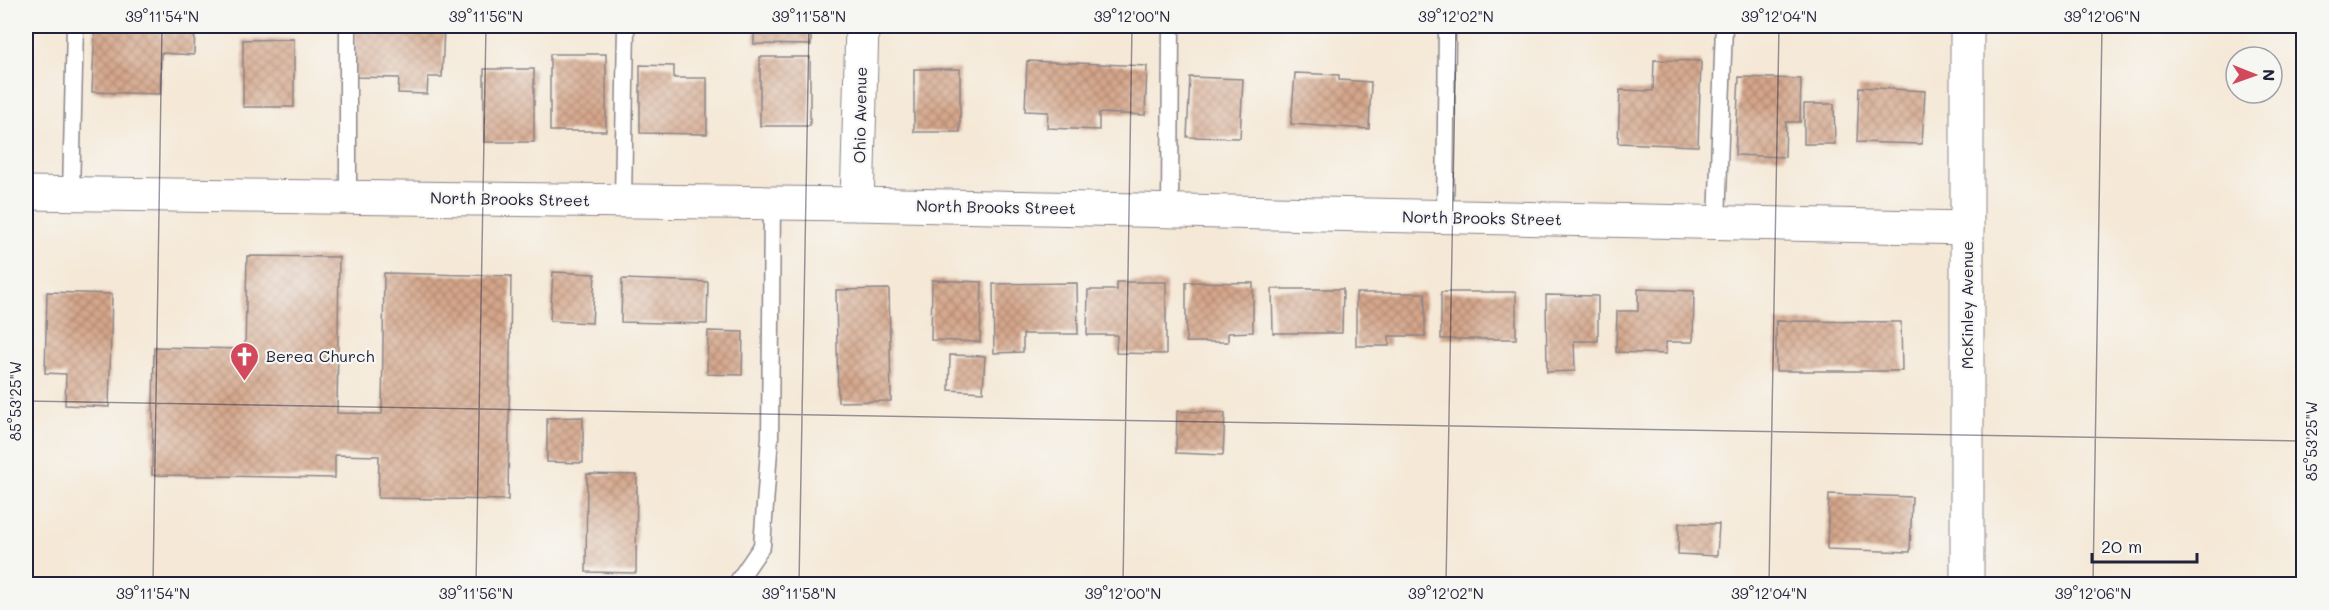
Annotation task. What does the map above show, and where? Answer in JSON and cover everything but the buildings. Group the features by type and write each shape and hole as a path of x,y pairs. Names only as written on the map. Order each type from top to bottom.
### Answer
{"street":[{"name":"Ohio Avenue","path":"857,204 862,26"},
{"name":"McKinley Avenue","path":"1967,26 1967,585"},
{"name":"North Brooks Street","path":"26,193 857,204 1967,228"}],"lane":[{"path":"71,193 75,26"},
{"path":"348,26 348,197"},
{"path":"623,201 626,26"},
{"path":"1170,211 1172,26"},
{"path":"1444,217 1447,26"},
{"path":"1717,222 1724,26"},
{"path":"736,585 762,546 770,437 772,203"}],"place":[{"name":"Berea Church","path":"245,382"}]}
